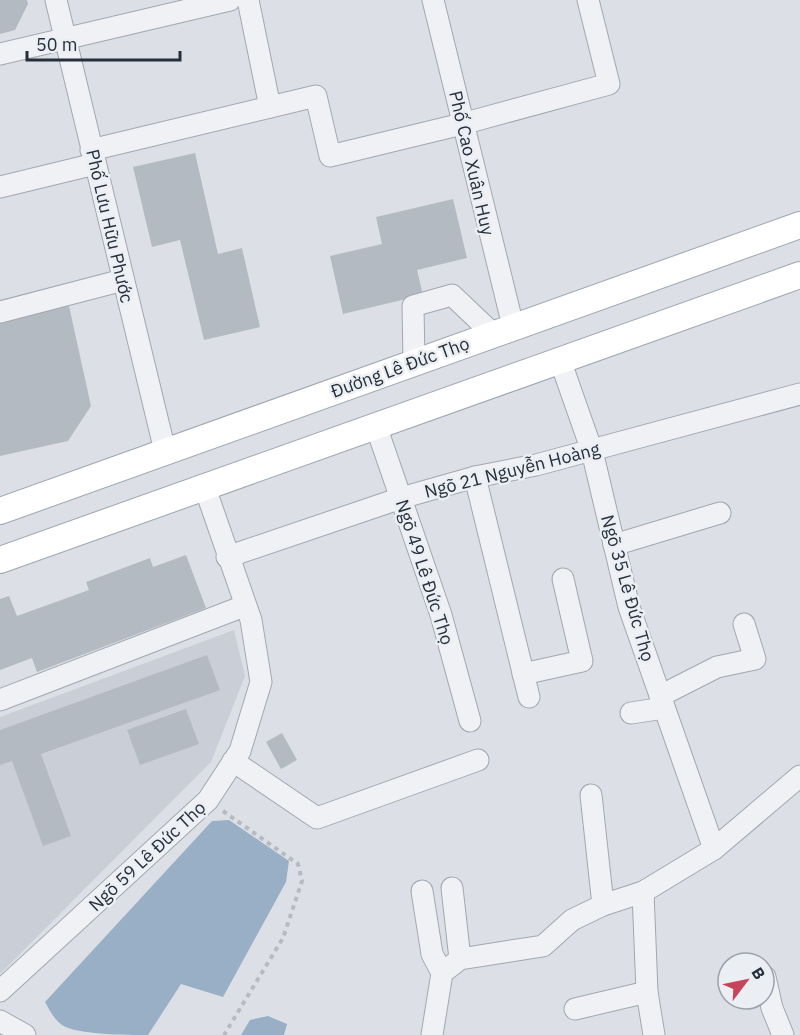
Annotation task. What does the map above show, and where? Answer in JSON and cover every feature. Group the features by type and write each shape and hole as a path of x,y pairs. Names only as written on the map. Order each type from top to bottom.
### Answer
{"main road":[{"name":"Đường Lê Đức Thọ","path":"0,511 800,225"},
{"path":"0,560 800,275"}],"street":[{"name":"Phố Lưu Hữu Phước","path":"56,0 165,451"},
{"path":"0,54 230,0"},
{"path":"248,0 270,107"},
{"name":"Phố Cao Xuân Huy","path":"433,0 462,124 503,330"},
{"path":"0,187 93,157 316,96 330,156 462,124 609,84 588,0"},
{"path":"0,312 123,280"},
{"path":"414,362 413,306 452,295 503,330"},
{"name":"Ngõ 35 Lê Đức Thọ","path":"560,360 592,451 629,607 714,849"},
{"name":"Ngõ 21 Nguyễn Hoàng","path":"227,557 401,498 475,477 592,451 800,394"},
{"name":"Ngõ 49 Lê Đức Thọ","path":"376,426 441,615 470,721"},
{"path":"475,477 529,697"},
{"name":"Ngõ 59 Lê Đức Thọ","path":"0,991 208,800 240,751 261,682 251,620 227,557 206,488"},
{"path":"614,545 720,513"},
{"path":"523,674 589,663 563,579"},
{"path":"0,700 244,606"},
{"path":"631,713 662,702 717,667 755,659 744,624"},
{"path":"233,761 317,818 478,760"},
{"path":"442,973 460,959 543,946 572,920 603,905 643,892 714,849 800,776"},
{"path":"591,795 603,905"},
{"path":"452,888 460,959"},
{"path":"422,891 432,954 442,973 432,1035"},
{"path":"643,892 647,992 654,1035"},
{"path":"575,1009 647,992"},
{"path":"773,1011 783,1035"},
{"path":"0,1021 25,1035"}],"path":[{"path":"208,800 298,864 302,881 283,938 224,1035"}],"shaded area":[{"path":"234,630 245,676 211,762 0,974 0,717"}],"water":[{"path":"229,820 289,861 286,882 223,997 181,984 148,1035 91,1033 62,1025 45,1002 212,821"},
{"path":"268,1016 287,1024 284,1035 241,1035 250,1020"}],"building":[{"path":"0,0 27,0 28,4 15,30 0,34"},
{"path":"195,153 218,254 242,248 260,327 204,340 180,240 152,247 133,167"},
{"path":"453,199 467,258 417,270 423,295 343,314 330,256 382,244 376,217"},
{"path":"69,306 91,406 68,441 0,456 0,321"},
{"path":"186,555 206,608 37,672 32,658 0,670 0,599 9,596 17,616 89,590 86,582 150,558 153,567"},
{"path":"207,655 220,690 41,754 71,836 43,846 12,761 0,765 0,730"},
{"path":"186,709 199,744 140,765 127,730"},
{"path":"282,733 297,760 281,769 266,742"}]}
